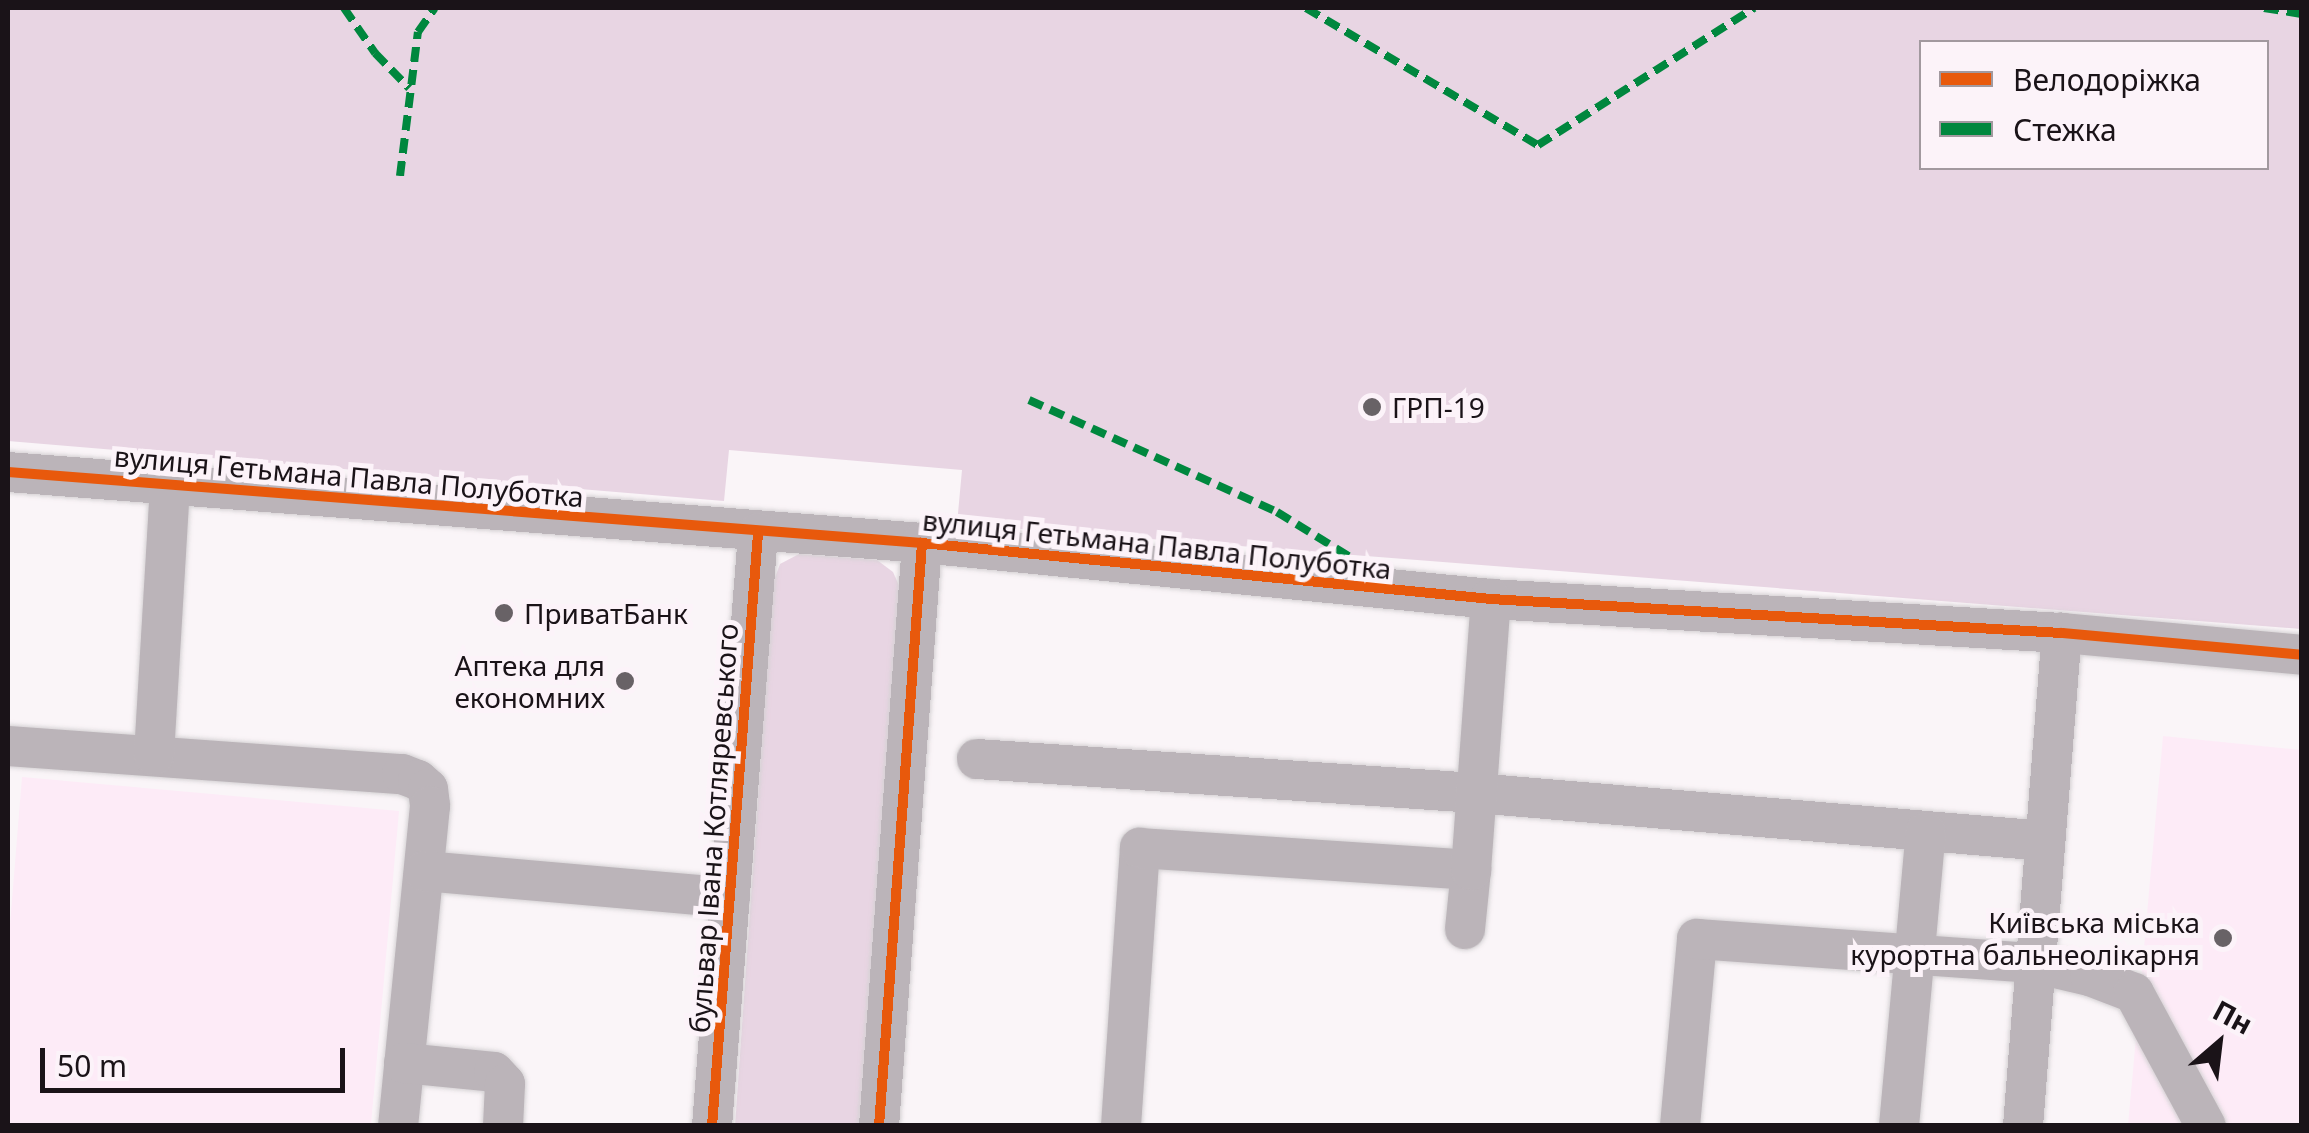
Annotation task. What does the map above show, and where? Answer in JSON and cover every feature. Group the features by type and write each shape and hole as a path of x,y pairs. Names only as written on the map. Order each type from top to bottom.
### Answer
{"street":[{"name":"вулиця Гетьмана Павла Полуботка","path":"8,472 922,543 1491,599 2062,633 2302,655"},
{"path":"154,755 170,484"},
{"name":"бульвар Івана Котляревського","path":"712,1126 758,533"},
{"path":"879,1126 922,543"},
{"path":"1465,928 1491,599"},
{"path":"2024,1126 2062,633"},
{"path":"8,746 402,774 418,780 428,790 430,806 398,1126"},
{"path":"977,758 1475,793 2045,840"},
{"path":"1900,1126 1926,832"},
{"path":"1121,1126 1140,848 1471,870"},
{"path":"424,871 730,898"},
{"path":"1680,1126 1697,939 2034,963 2090,976 2134,993 2206,1126"},
{"path":"404,1063 494,1072 504,1084 503,1126"}],"shaded area":[{"path":"8,8 2301,8 2301,629 957,524 962,470 729,450 724,501 8,441"},
{"path":"799,554 877,560 893,572 901,590 859,1125 735,1126 773,583 780,564"},
{"name":"Київська міська курортна бальнеолікарня","path":"2163,736 2301,750 2301,1125 2128,1126"},
{"path":"22,777 399,811 371,1125 8,1125 8,949"}],"marked path":[{"path":"344,8 375,53 409,88"},
{"path":"400,176 418,32 435,8"},
{"path":"1306,8 1538,145 1754,8"},
{"path":"2264,8 2302,14"},
{"path":"1029,400 1277,512 1394,584"}],"cycle path":[{"path":"8,472 922,543 1491,599 2062,633 2302,655"},
{"path":"712,1126 758,533"},
{"path":"879,1126 922,543"}],"place":[{"name":"ГРП-19","path":"1372,407"},
{"name":"ПриватБанк","path":"504,613"},
{"name":"Аптека для економних","path":"625,681"},
{"name":"Київська міська курортна бальнеолікарня","path":"2223,938"}]}
